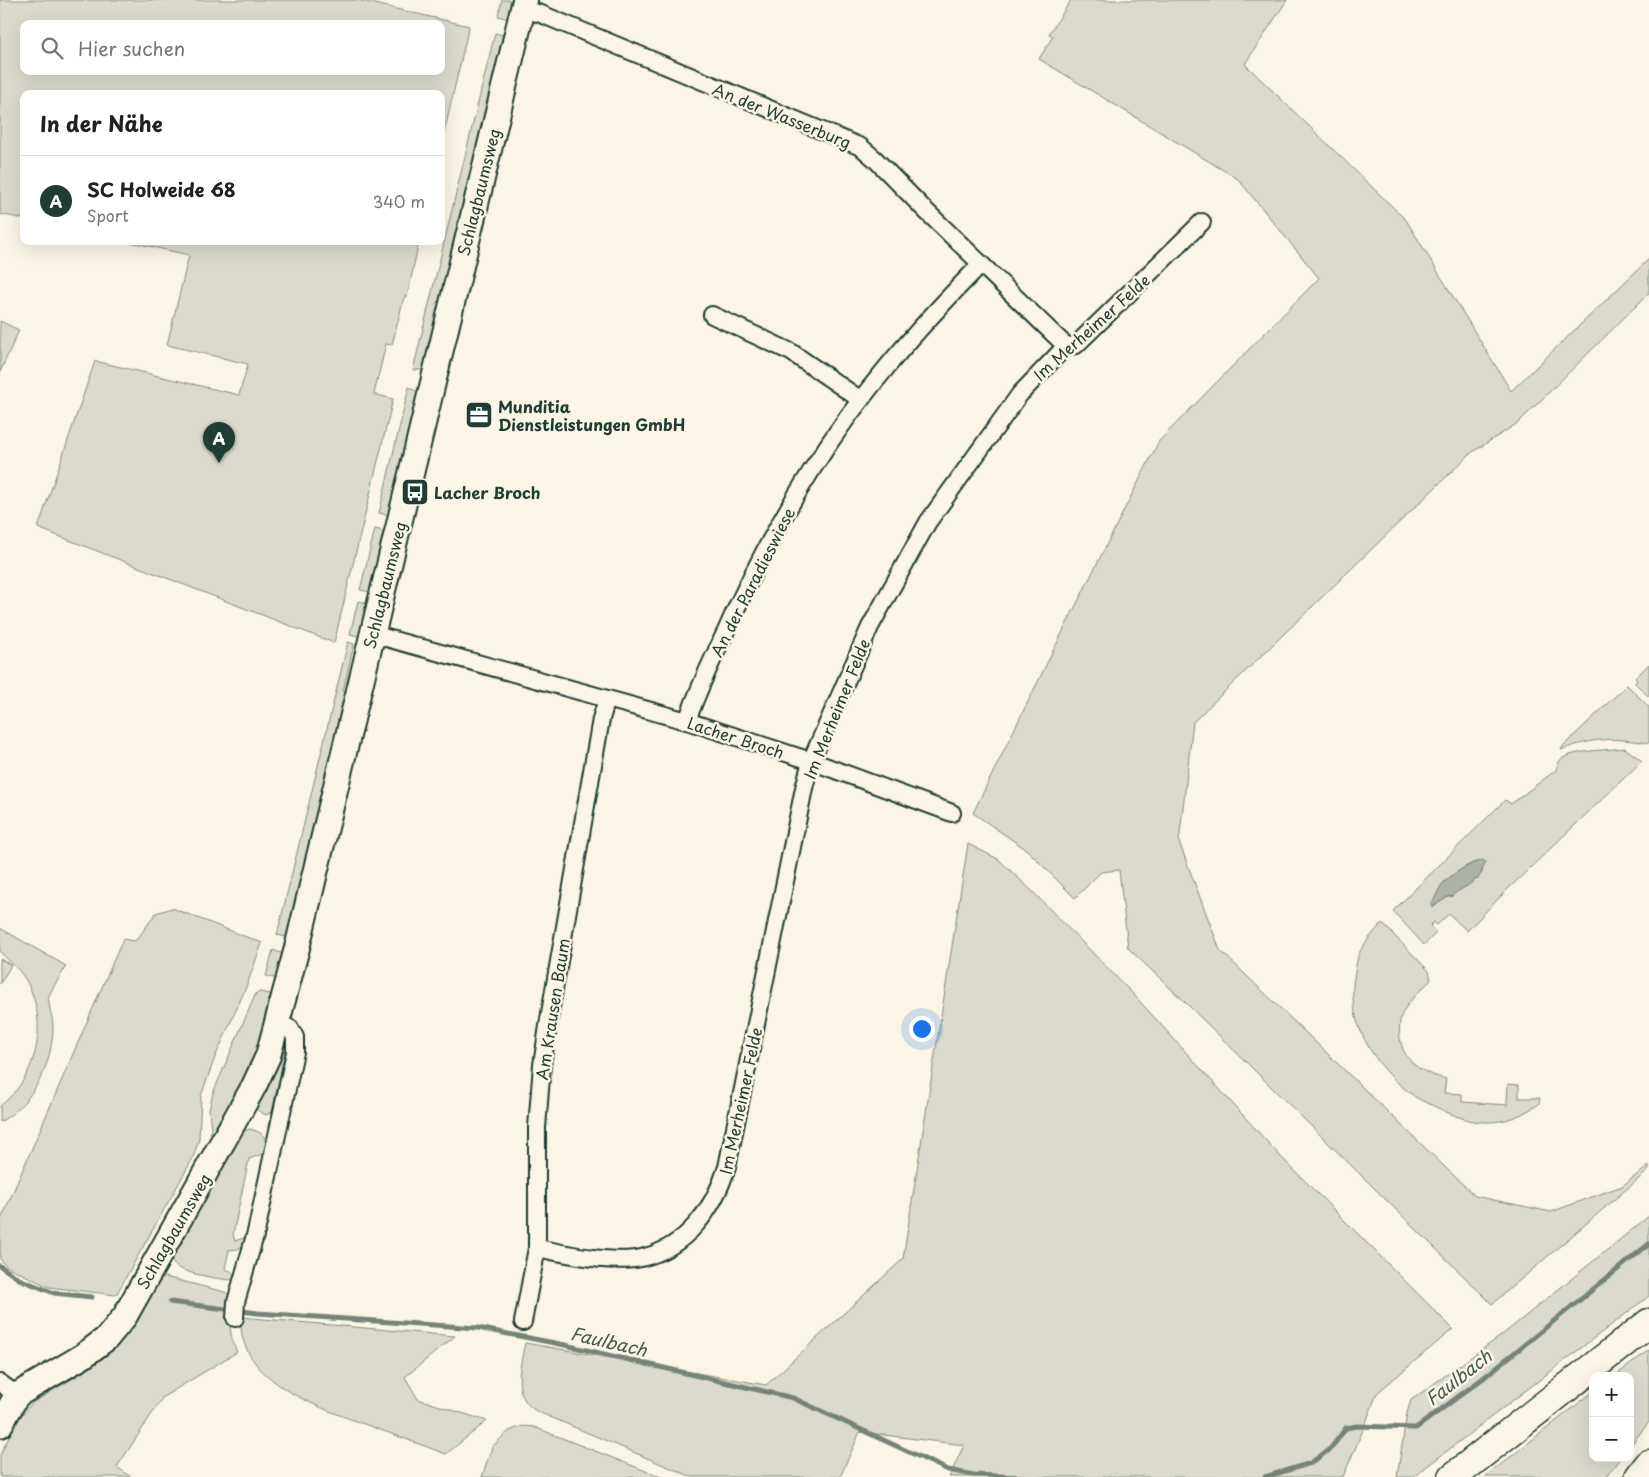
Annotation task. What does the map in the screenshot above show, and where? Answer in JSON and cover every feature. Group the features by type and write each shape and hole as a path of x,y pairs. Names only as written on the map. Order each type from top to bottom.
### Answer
{"highway":[{"path":"1455,1474 1649,1323"},
{"path":"1639,1477 1649,1464"}],"main road":[{"name":"Schlagbaumsweg","path":"0,1425 9,1389 83,1356 106,1338 125,1316 254,1086 268,1056 524,4"}],"street":[{"name":"An der Wasserburg","path":"524,4 541,14 738,97 854,143 875,159 1066,346"},
{"name":"Im Merheimer Felde","path":"537,1248 614,1260 641,1258 667,1248 690,1232 708,1212 721,1188 727,1168 811,761 870,627 928,522 1020,394 1066,346 1076,345 1202,222"},
{"name":"An der Paradieswiese","path":"687,721 704,678 766,548 814,467 861,400 930,316 981,264"},
{"path":"712,315 791,352 861,400"},
{"name":"Lacher Broch","path":"372,634 687,721 811,761 952,813"},
{"name":"Am Krausen Baum","path":"523,1322 537,1248 537,1127 542,1065 601,719 607,699"},
{"path":"236,1310 256,1232 295,1052 295,1037 290,1028 277,1025"}],"shaded area":[{"path":"0,0 358,0 443,20 20,20 20,75 445,75 445,20 469,26 445,129 445,90 20,90 20,218 0,214"},
{"path":"502,0 516,0 511,20 498,16"},
{"path":"1071,0 1287,0 1245,64 1406,220 1511,391 1649,259 1649,293 1518,423 1471,453 1193,722 1179,842 1220,950 1475,1196 1551,1212 1622,1186 1649,1166 1649,1170 1492,1304 1128,948 1119,870 1101,872 1075,898 1027,850 973,813 1159,441 1319,278 1238,179 1039,59 1053,36 1049,34"},
{"path":"495,33 507,36 427,370 413,370 443,245 445,245"},
{"path":"143,245 418,245 407,297 404,297 392,345 386,344 374,394 393,399 334,643 38,528 95,361 239,395 248,364 167,345 189,255"},
{"path":"0,321 19,330 0,372"},
{"path":"409,387 421,394 391,516 379,513"},
{"path":"375,529 388,532 371,592 360,590"},
{"path":"358,601 368,603 362,637 350,634"},
{"path":"348,642 354,644 343,691 349,693 299,898 287,937 277,935"},
{"path":"1649,664 1649,697 1635,683 1637,680 1635,678"},
{"path":"1627,685 1649,707 1649,743 1605,740 1584,743 1561,750 1563,746"},
{"path":"1625,748 1642,761 1506,891 1467,931 1449,914 1437,925 1434,922 1430,926 1436,933 1424,945 1393,911 1505,800 1511,804 1556,770 1561,759 1578,753","holes":["1475,862 1483,870 1469,884 1435,906 1431,904 1441,886 1456,872"]},
{"path":"968,844 998,859 1032,891 1132,993 1281,1157 1453,1329 1377,1393 1343,1477 949,1477 964,1445 860,1432 840,1477 692,1477 536,1411 528,1405 523,1397 519,1380 525,1343 766,1385 903,1259"},
{"path":"1482,860 1486,862 1478,879 1457,891 1452,897 1449,896 1432,907 1431,904 1448,878"},
{"path":"172,908 262,943 247,985 214,1060 201,1096 199,1139 193,1158 116,1295 49,1287 6,1266 0,1259 0,1222 123,939 134,941 156,913"},
{"path":"1382,923 1429,971 1431,980 1409,1003 1401,1018 1400,1038 1402,1047 1410,1061 1430,1074 1446,1079 1444,1093 1462,1094 1462,1102 1507,1105 1508,1084 1519,1085 1519,1098 1540,1098 1539,1104 1507,1120 1493,1122 1473,1121 1455,1116 1414,1096 1387,1072 1366,1042 1354,1008 1353,990 1359,953"},
{"path":"0,928 66,966 49,996 53,1026 52,1040 45,1068 39,1081 22,1104 0,1122 0,1106 13,1094 24,1079 32,1063 38,1028 37,1011 32,993 24,977 0,952"},
{"path":"273,950 283,954 278,979 266,976"},
{"path":"0,959 11,965 0,984"},
{"path":"256,993 275,995 267,1030 245,1083 210,1141 209,1110 213,1093"},
{"path":"283,1048 285,1051 272,1112 266,1115 257,1110 255,1103 280,1050"},
{"path":"250,1129 262,1134 266,1148 265,1153 249,1159 233,1234 235,1241 246,1237 245,1244 238,1249 229,1250 225,1269 234,1274 235,1280 205,1276 182,1270 169,1258 237,1137 243,1131"},
{"path":"1649,1216 1649,1296 1413,1477 1397,1477 1407,1413 1411,1400 1502,1335"},
{"path":"165,1277 225,1292 229,1295 231,1331 237,1352 163,1397 117,1467 131,1477 0,1477 0,1455 17,1421 32,1403 90,1368 116,1347 135,1324 160,1280"},
{"path":"241,1317 455,1336 405,1377 418,1399 487,1421 446,1454 327,1410 284,1389 266,1375 252,1358 243,1339"},
{"path":"1649,1350 1649,1422 1634,1441 1634,1372 1620,1372"},
{"path":"1589,1395 1589,1462 1617,1462 1606,1477 1485,1477"},
{"path":"523,1426 534,1427 661,1477 482,1477 492,1447 509,1431"}],"waterway":[{"name":"Faulbach","path":"1265,1477 1311,1463 1331,1448 1346,1428 1357,1426 1416,1428 1482,1379 1649,1244"},
{"name":"Faulbach","path":"0,1266 19,1279 54,1293 92,1297"},
{"name":"Faulbach","path":"170,1302 258,1313 478,1328 565,1345 793,1398 948,1470 974,1475 1024,1477"}],"place":[{"name":"Munditia Dienstleistungen GmbH","path":"479,415"},
{"name":"SC Holweide 68","path":"219,463"},
{"name":"Lacher Broch","path":"415,492"}]}
